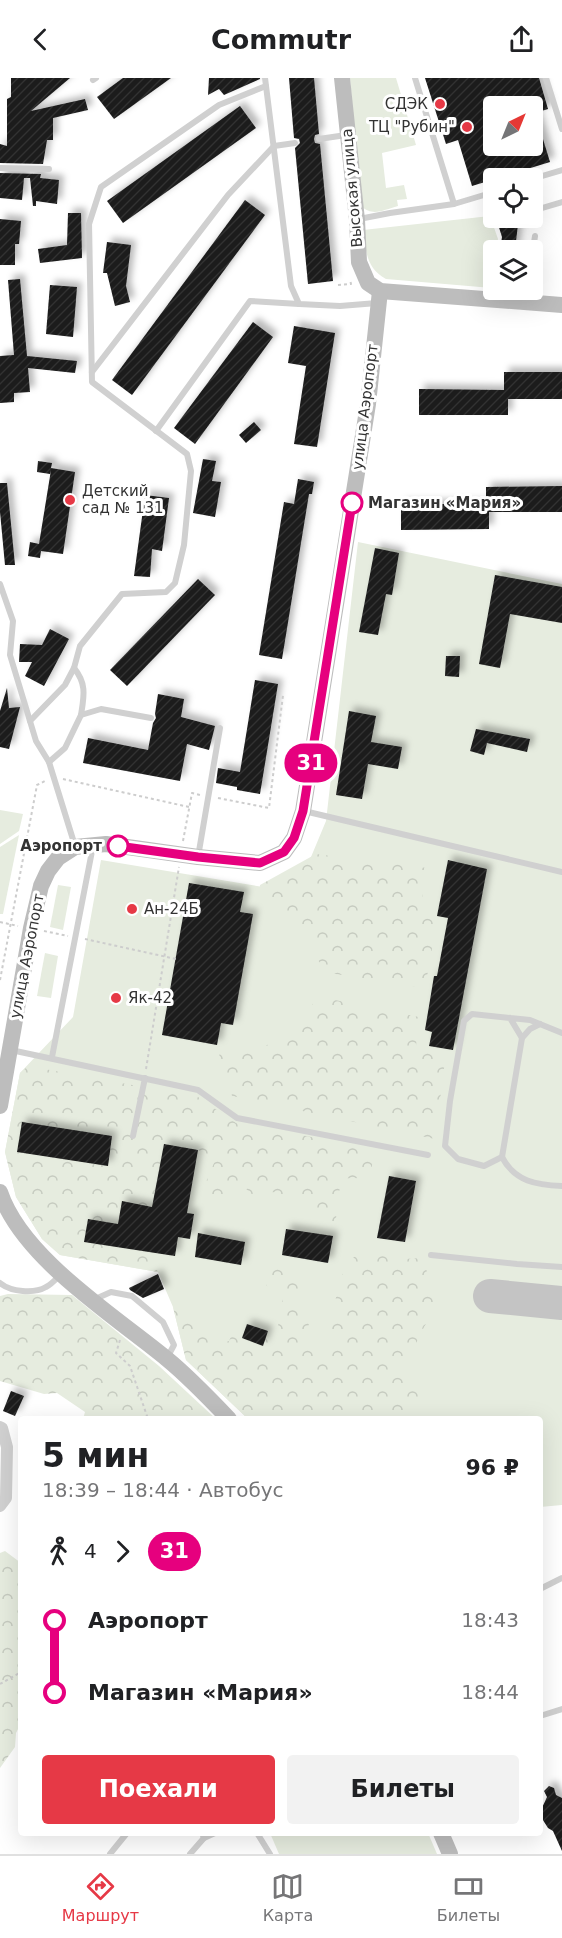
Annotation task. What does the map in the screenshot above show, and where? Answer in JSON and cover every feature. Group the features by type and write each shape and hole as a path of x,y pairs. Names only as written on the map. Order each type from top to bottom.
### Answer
{"main road":[{"name":"Высокая улица","path":"342,78 357,220 359,262 368,283 379,297"},
{"path":"379,297 483,296"},
{"name":"улица Аэропорт","path":"0,1106 31,928 41,886 48,871 58,858 75,847 106,844 260,863 284,852 294,838 303,811 368,404 379,297"},
{"path":"542,300 562,305"},
{"path":"0,1192 18,1227 36,1249 62,1274 191,1379 226,1416"},
{"path":"442,1836 450,1854"}],"street":[{"path":"0,1427 7,1447 6,1498 0,1506"}],"lane":[{"path":"265,78 291,286 299,304"},
{"path":"416,78 454,204"},
{"path":"546,78 562,129"},
{"path":"30,721 65,685 74,668 80,646 122,594 166,592 175,583 184,545 191,471 187,454 92,382 89,224 101,187 219,105 266,86"},
{"path":"320,139 348,135"},
{"path":"92,373 228,195 274,146 295,143"},
{"path":"0,168 49,169"},
{"path":"543,176 562,170"},
{"path":"357,220 454,204 483,195"},
{"path":"543,208 562,202"},
{"path":"534,240 535,236"},
{"path":"156,431 250,301 340,306 379,297"},
{"path":"0,584 13,621 10,655 36,741 49,762 75,847"},
{"path":"49,762 65,748 81,715 84,696 83,678 74,668"},
{"path":"81,715 101,709 151,718"},
{"path":"198,857 220,728"},
{"path":"303,811 562,872"},
{"path":"52,1057 94,844"},
{"path":"502,1157 484,1167 458,1159 445,1146 450,1101 464,1021 472,1014 530,1020 562,1033"},
{"path":"510,1018 522,1038"},
{"path":"540,1024 530,1029 522,1038 502,1157 513,1173 538,1185 562,1186"},
{"path":"10,1050 52,1057 198,1090 237,1118 428,1155"},
{"path":"133,1136 145,1078"},
{"path":"431,1255 562,1267"},
{"path":"0,1283 6,1288 26,1291 45,1288 62,1274"},
{"path":"93,1300 111,1292 132,1296 163,1322 174,1345 167,1359"},
{"path":"543,1587 562,1578"},
{"path":"543,1715 562,1709"},
{"path":"110,1854 125,1836"},
{"path":"190,1854 203,1836"},
{"path":"259,1836 270,1854"}],"path":[{"path":"338,285 351,284 350,275"},
{"path":"145,1078 192,793 269,808 283,695"},
{"path":"0,980 37,784 53,777 189,807"},
{"path":"0,922 176,959"},
{"path":"120,1340 116,1353 130,1365 147,1416"},
{"path":"0,1684 18,1674"}],"green space":[{"path":"350,78 396,78 416,145 382,153 386,188 404,185 407,199 397,200 398,206 383,211 374,212 361,206"},
{"path":"483,217 483,228 494,228 498,239 483,240 483,287 386,279 374,270 368,258 363,230"},
{"path":"358,542 562,584 562,1505 543,1507 543,1416 245,1416 186,1360 173,1307 158,1272 60,1255 42,1239 16,1197 5,1152 20,1073 73,1017 101,860 263,887 287,880 311,857 326,821"},
{"path":"0,810 23,814 19,831 0,844"},
{"path":"19,835 3,914 0,914 0,847"},
{"path":"316,854 427,868 419,917 437,920 425,988 323,972 308,934 296,918 287,912 258,903 260,885"},
{"path":"58,885 71,887 63,930 50,927"},
{"path":"45,953 58,956 51,998 37,996"},
{"path":"315,996 419,1017 416,1046 446,1053 435,1139 232,1096 227,1083 216,1073 220,1052 253,1049 272,1043 292,1031 300,1023 312,1006"},
{"path":"28,1066 198,1097 236,1123 375,1149 372,1166 368,1175 364,1177 341,1178 335,1226 314,1224 316,1203 273,1192 257,1199 243,1186 235,1198 224,1197 222,1194 210,1195 203,1189 214,1163 211,1156 198,1150 164,1144 152,1207 122,1201 118,1224 88,1219 84,1241 148,1253 158,1272 60,1255 42,1239 16,1197 5,1152 20,1073"},
{"path":"369,1252 404,1259 422,1258 438,1302 412,1352 394,1367 396,1378 412,1372 425,1386 414,1413 415,1416 245,1416 186,1360 173,1307 221,1343 229,1341 235,1328 242,1330 242,1338 263,1345 268,1331 277,1332 283,1297 266,1285 270,1267 285,1269 296,1281 303,1309 310,1314 305,1341 328,1350 335,1302 342,1276 346,1266 360,1254"},
{"path":"8,1294 72,1295 159,1366 213,1416 84,1416 85,1412 57,1393 44,1394 0,1381 0,1296"},
{"path":"5,1551 18,1561 18,1729 15,1747 0,1768 0,1553"},
{"path":"271,1836 429,1836 437,1854 279,1854"}],"building":[{"path":"11,78 70,78 31,111 85,99 88,110 53,118 53,140 47,140 43,164 0,163 0,144 7,146 7,99 11,97"},
{"path":"123,78 171,78 114,119 97,97"},
{"path":"209,78 260,79 224,95 219,89 208,95"},
{"path":"289,78 314,78 319,134 315,135 314,139 315,143 320,144 333,281 308,284 295,148 300,143 299,139 294,138"},
{"name":"ТЦ \"Рубин\"","path":"425,78 539,78 548,109 543,111 543,96 483,96 483,156 543,156 543,139 550,162 530,168 483,168 483,183 472,186 458,140 446,144"},
{"path":"240,106 256,128 123,223 107,201"},
{"path":"0,173 41,174 40,178 59,180 57,204 36,201 36,206 33,206 30,178 24,178 22,200 0,198"},
{"path":"245,200 265,215 132,395 112,380"},
{"path":"68,213 81,213 82,258 40,263 38,249 67,245"},
{"path":"0,219 21,221 19,244 15,244 15,265 0,265"},
{"path":"499,228 518,228 516,240 502,240"},
{"path":"107,242 131,245 126,286 130,302 115,306 107,273 103,273"},
{"path":"20,279 27,356 77,361 75,373 28,368 30,392 14,393 14,402 0,403 0,356 14,355 8,280"},
{"path":"50,285 77,287 73,337 46,334"},
{"path":"253,322 273,337 195,444 174,428"},
{"path":"294,326 335,333 317,447 294,444 306,366 288,363"},
{"path":"504,372 562,372 562,399 508,399 508,415 419,415 419,389 504,390"},
{"path":"254,422 261,430 246,443 239,435"},
{"path":"203,459 216,461 212,481 221,482 215,517 193,513"},
{"path":"38,461 52,463 51,468 75,472 63,554 41,551 40,558 28,556 30,542 39,544 51,470 50,474 37,472"},
{"path":"298,479 314,482 312,494 309,494 282,659 259,655 284,502 294,504"},
{"path":"0,483 7,483 15,565 5,565"},
{"path":"562,486 562,512 489,512 489,529 401,530 401,504 486,504 486,487"},
{"path":"145,495 169,498 162,551 152,549 150,577 134,576"},
{"path":"375,548 399,553 392,595 386,594 378,635 359,632"},
{"path":"495,575 562,587 562,623 510,614 500,668 479,664"},
{"path":"198,579 215,595 127,686 110,670"},
{"path":"50,629 69,639 44,686 25,676 32,662 19,662 20,644 42,645"},
{"path":"446,656 460,656 459,677 445,676"},
{"path":"255,680 278,684 260,794 216,783 218,768 240,772"},
{"path":"7,688 9,708 20,707 9,749 0,747 0,711"},
{"path":"158,694 184,699 181,717 215,726 209,750 187,744 180,781 83,763 88,738 148,750 156,718"},
{"path":"349,711 376,716 371,742 402,747 398,769 368,764 362,799 336,795"},
{"path":"476,729 530,739 527,752 487,743 484,755 470,751"},
{"path":"448,860 487,869 453,1050 429,1046 432,1032 425,1030 434,976 437,976 448,918 437,916"},
{"path":"189,883 244,892 240,912 253,914 233,1025 221,1023 217,1045 162,1035"},
{"path":"22,1122 112,1136 108,1166 17,1152"},
{"path":"164,1144 198,1150 187,1213 194,1214 190,1239 178,1237 175,1256 84,1242 88,1219 118,1224 122,1201 152,1207"},
{"path":"389,1176 416,1181 405,1242 377,1238"},
{"path":"286,1229 333,1236 328,1263 282,1255"},
{"path":"198,1233 245,1242 241,1265 195,1257"},
{"path":"158,1274 164,1289 143,1298 130,1290 129,1288"},
{"path":"247,1324 268,1331 263,1346 242,1338"},
{"path":"11,1391 24,1396 15,1416 3,1411"},
{"path":"549,1786 554,1788 556,1795 562,1798 562,1851 553,1831 543,1820 543,1806 547,1797 544,1791"}],"taxiway":[{"path":"490,1296 562,1303"}],"bus line":[{"name":"31","path":"118,846 260,863 284,852 294,838 303,811 352,503"}],"place":[{"name":"СДЭК","path":"440,104"},
{"name":"ТЦ \"Рубин\"","path":"467,127"},
{"name":"Детский сад № 131","path":"70,500"},
{"name":"Магазин «Мария»","path":"352,503"},
{"name":"Аэропорт","path":"118,846"},
{"name":"Ан-24Б","path":"132,909"},
{"name":"Як-42","path":"116,998"}]}
